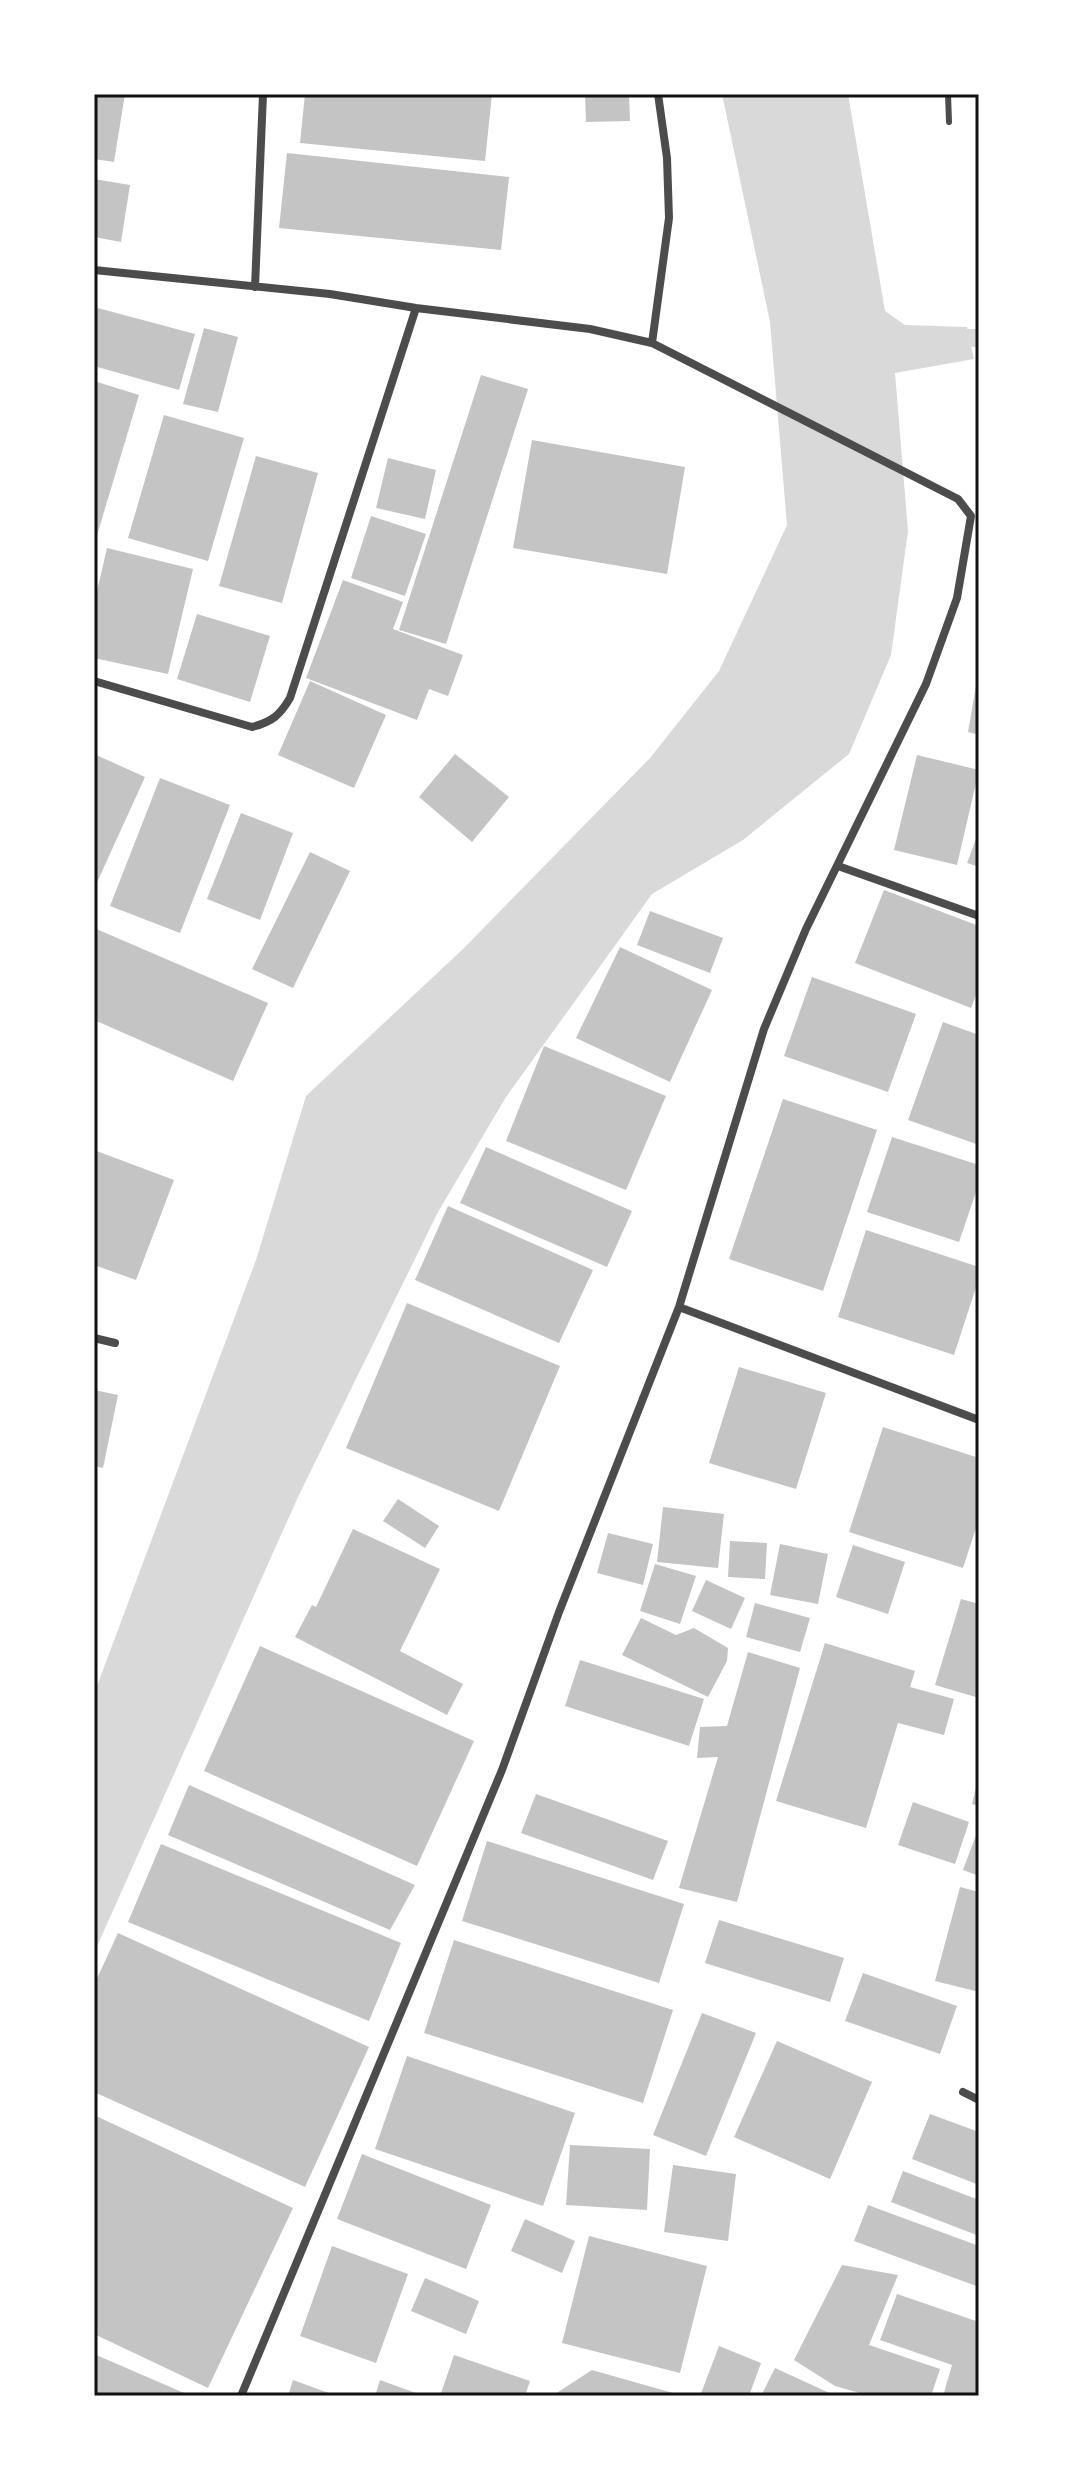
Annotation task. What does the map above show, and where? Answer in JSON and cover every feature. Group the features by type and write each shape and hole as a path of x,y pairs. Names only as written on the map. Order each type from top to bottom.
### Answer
{"street":[{"path":"255,287 263,94"},
{"path":"652,343 669,218 667,158 658,94"},
{"path":"94,270 330,294 416,308 590,329 652,343 958,499 971,516 957,598 926,684 806,929 764,1029 679,1307 559,1612 502,1770 241,2396"},
{"path":"94,681 252,727 272,721 281,714 290,698 416,308"},
{"path":"838,866 979,916"},
{"path":"679,1307 979,1420"},
{"path":"94,1338 115,1343"},
{"path":"963,2092 979,2100"}],"lane":[{"path":"948,94 949,122"}],"shaded area":[{"path":"722,94 848,94 885,311 905,325 967,327 974,359 895,373 908,531 891,655 849,754 743,840 652,894 506,1097 438,1212 298,1497 94,1953 94,1694 256,1260 306,1096 463,949 650,758 719,671 787,525 770,322"}],"building":[{"path":"94,94 125,94 114,162 94,159"},
{"path":"305,94 492,94 485,161 300,143"},
{"path":"585,94 629,94 630,121 586,122"},
{"path":"287,153 509,177 501,250 279,228"},
{"path":"94,179 130,185 121,242 94,237"},
{"path":"94,307 195,334 179,390 94,366"},
{"path":"204,328 238,337 218,412 183,404"},
{"path":"481,375 528,389 446,644 399,630"},
{"path":"94,381 139,395 95,542 94,541"},
{"path":"164,415 244,438 208,561 128,538"},
{"path":"532,440 685,467 667,574 513,548"},
{"path":"256,456 318,473 282,603 219,586"},
{"path":"388,458 436,470 425,519 376,508"},
{"path":"371,516 426,534 405,596 351,578"},
{"path":"107,548 193,569 168,674 94,658 94,604"},
{"path":"343,580 403,602 393,629 463,655 448,696 429,689 417,720 306,678"},
{"path":"197,614 270,636 250,702 177,679"},
{"path":"979,680 979,735 968,732"},
{"path":"310,681 386,715 354,788 278,755"},
{"path":"94,754 145,777 94,889"},
{"path":"455,754 509,797 472,842 419,797"},
{"path":"917,755 979,770 957,865 894,850"},
{"path":"160,778 230,805 180,933 110,906"},
{"path":"241,813 293,833 260,920 207,899"},
{"path":"979,831 979,867 967,863"},
{"path":"310,852 350,871 293,988 252,969"},
{"path":"884,890 979,926 979,987 971,1008 855,963"},
{"path":"650,911 723,938 710,973 637,945"},
{"path":"94,928 268,1003 233,1081 94,1020"},
{"path":"620,947 712,990 670,1082 576,1038"},
{"path":"812,977 916,1014 888,1092 784,1056"},
{"path":"943,1022 979,1035 979,1145 908,1120"},
{"path":"544,1046 666,1096 626,1190 506,1141"},
{"path":"783,1099 877,1130 823,1291 729,1259"},
{"path":"892,1137 979,1165 979,1183 959,1242 867,1212"},
{"path":"486,1147 632,1211 607,1267 460,1203"},
{"path":"94,1150 174,1180 136,1280 94,1265"},
{"path":"448,1206 593,1270 559,1343 415,1280"},
{"path":"866,1230 979,1267 979,1278 954,1355 838,1317"},
{"path":"407,1303 560,1366 499,1511 346,1448"},
{"path":"739,1367 826,1393 796,1489 709,1463"},
{"path":"94,1390 118,1395 103,1468 94,1466"},
{"path":"883,1427 979,1458 979,1519 963,1568 849,1532"},
{"path":"398,1499 439,1526 425,1548 383,1521"},
{"path":"663,1507 724,1514 718,1568 657,1562"},
{"path":"353,1529 440,1569 400,1651 463,1684 447,1715 295,1637 312,1605 316,1607"},
{"path":"608,1533 653,1544 643,1585 597,1573"},
{"path":"730,1541 767,1543 765,1579 728,1577"},
{"path":"780,1544 828,1554 818,1604 770,1595"},
{"path":"853,1545 905,1562 888,1614 836,1597"},
{"path":"655,1564 696,1576 680,1624 640,1611"},
{"path":"706,1580 745,1598 731,1629 692,1611"},
{"path":"961,1599 979,1604 979,1698 935,1685"},
{"path":"755,1603 810,1618 800,1652 746,1637"},
{"path":"641,1618 676,1635 694,1628 728,1648 727,1661 708,1697 622,1655"},
{"path":"825,1643 915,1671 910,1687 954,1699 944,1735 898,1723 866,1828 776,1801"},
{"path":"260,1646 474,1741 417,1866 204,1771"},
{"path":"748,1652 800,1668 737,1902 679,1888 718,1757 697,1758 700,1727 727,1726"},
{"path":"580,1660 704,1699 689,1746 565,1706"},
{"path":"979,1779 979,1806 972,1804"},
{"path":"189,1785 415,1885 390,1930 168,1835"},
{"path":"536,1794 668,1841 653,1880 521,1833"},
{"path":"913,1802 969,1822 955,1864 898,1845"},
{"path":"979,1827 979,1876 963,1870"},
{"path":"487,1841 684,1904 659,1983 462,1921"},
{"path":"161,1844 401,1943 369,2021 128,1922"},
{"path":"960,1887 979,1892 979,1992 935,1981"},
{"path":"719,1920 844,1958 830,2002 705,1963"},
{"path":"118,1933 369,2047 305,2187 94,2092 94,1985"},
{"path":"454,1940 673,2010 643,2103 424,2033"},
{"path":"863,1973 957,2006 940,2054 845,2021"},
{"path":"702,2013 756,2033 706,2156 653,2135"},
{"path":"777,2041 872,2082 830,2179 734,2137"},
{"path":"407,2056 575,2113 543,2206 375,2149"},
{"path":"930,2114 979,2132 979,2185 912,2159"},
{"path":"94,2115 293,2208 208,2388 94,2334"},
{"path":"570,2145 650,2149 647,2210 566,2205"},
{"path":"362,2154 491,2205 466,2269 337,2219"},
{"path":"673,2165 736,2174 728,2241 664,2232"},
{"path":"903,2171 979,2200 979,2236 891,2202"},
{"path":"868,2205 979,2246 979,2287 854,2241"},
{"path":"525,2219 575,2241 562,2273 511,2251"},
{"path":"589,2236 707,2266 680,2373 562,2343"},
{"path":"332,2246 408,2274 376,2363 300,2336"},
{"path":"842,2265 898,2275 869,2345 940,2369 931,2396 870,2396 835,2386 794,2360"},
{"path":"425,2278 479,2301 466,2334 411,2311"},
{"path":"897,2294 979,2322 979,2396 943,2396 952,2365 880,2340"},
{"path":"719,2346 761,2363 749,2396 700,2396"},
{"path":"94,2354 191,2396 94,2396"},
{"path":"454,2355 530,2381 525,2396 440,2396"},
{"path":"775,2368 836,2396 761,2396"},
{"path":"592,2370 680,2395 680,2396 552,2396"},
{"path":"293,2380 337,2396 288,2396"},
{"path":"380,2380 424,2396 375,2396"}],"waterway":[{"path":"946,338 979,338"}]}
